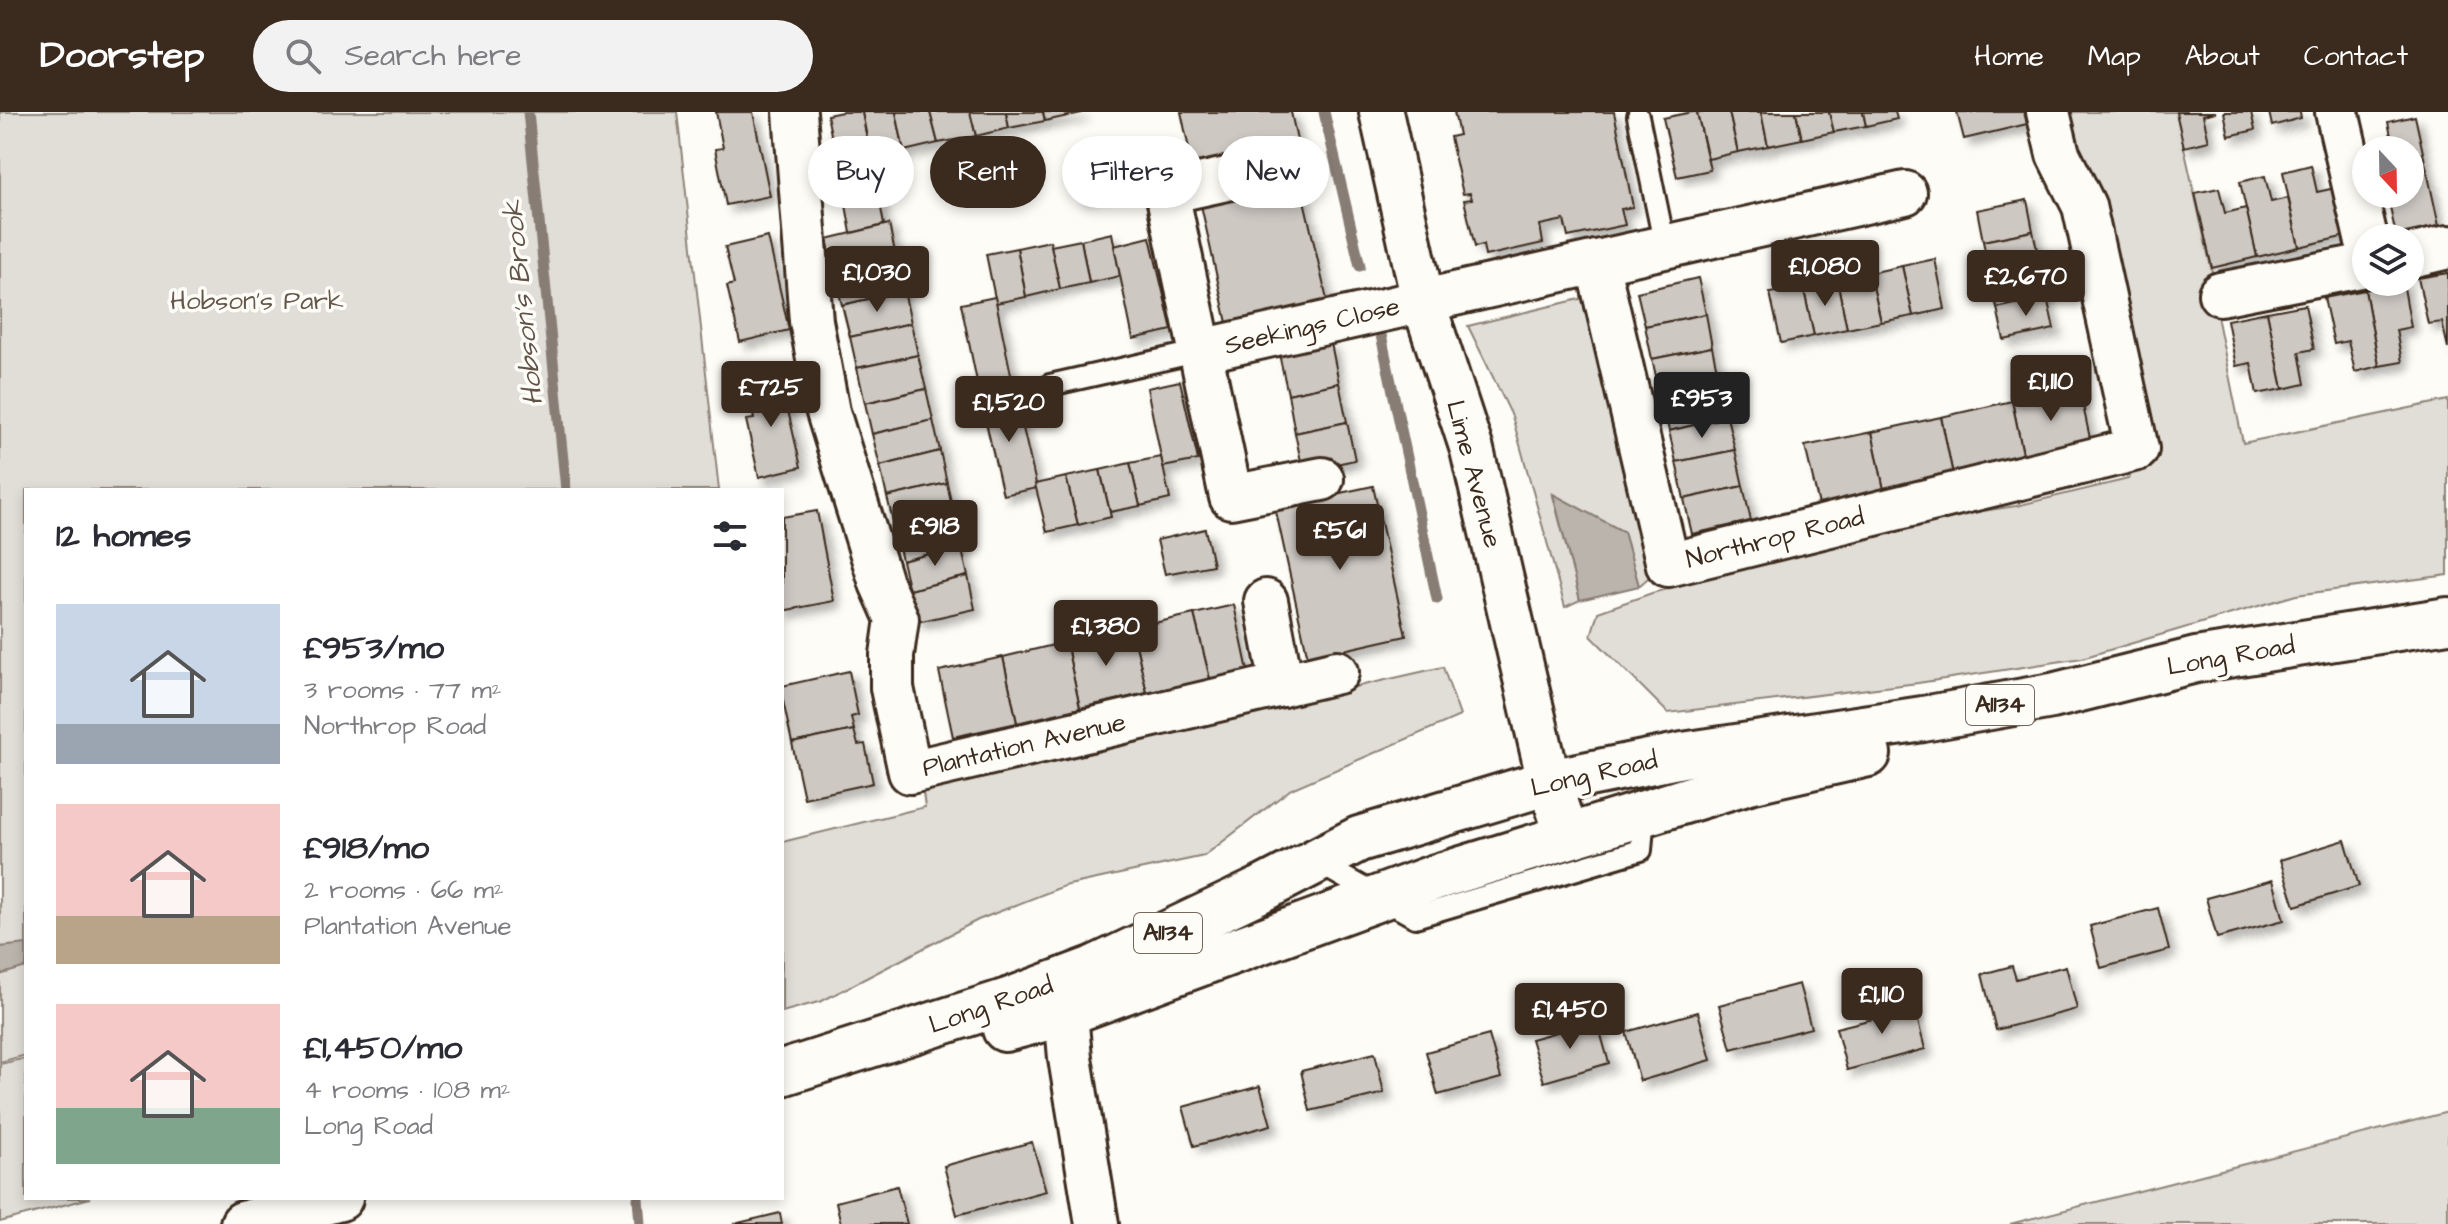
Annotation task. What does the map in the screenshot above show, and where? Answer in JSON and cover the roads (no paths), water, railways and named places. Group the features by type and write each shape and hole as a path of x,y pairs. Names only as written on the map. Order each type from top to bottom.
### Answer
{"main road":[{"name":"Long Road","path":"784,1072 1008,1001 1093,969 1359,839 1549,782 1683,755 2052,696 2196,660 2448,622"},
{"name":"Long Road","path":"784,1087 1066,1013 1433,878 1749,781 1880,752 2080,717 2448,622"},
{"path":"243,1224 333,1200"}],"street":[{"name":"Plantation Avenue","path":"795,112 811,321 828,412 881,583 897,619 892,688 910,772 1337,672"},
{"name":"Lime Avenue","path":"1381,112 1423,301 1472,450 1549,782 1567,837"},
{"name":"Northrop Road","path":"1597,262 1668,565 2137,449 2084,206 2058,154 2048,112"},
{"path":"2337,112 2363,224"},
{"name":"Seekings Close","path":"1218,181 1167,192 1231,497 1322,479"},
{"path":"1423,301 1905,193"},
{"path":"2424,253 2448,247"},
{"path":"2220,294 2352,268"},
{"name":"Seekings Close","path":"1201,351 1423,301"},
{"path":"1266,601 1282,685"},
{"path":"1066,1013 1070,1058 1097,1224"}],"lane":[{"path":"1638,116 1665,247"},
{"path":"1050,385 1201,351"},
{"path":"1315,861 1415,917 1641,850 1644,813"}],"waterway":[{"name":"Hobson's Brook","path":"528,112 566,488"},
{"path":"1324,112 1360,266"},
{"path":"1381,335 1437,599"},
{"name":"Hobson's Brook","path":"638,1200 640,1224"}],"park label":[{"name":"Hobson's Park","path":"257,301"}]}
